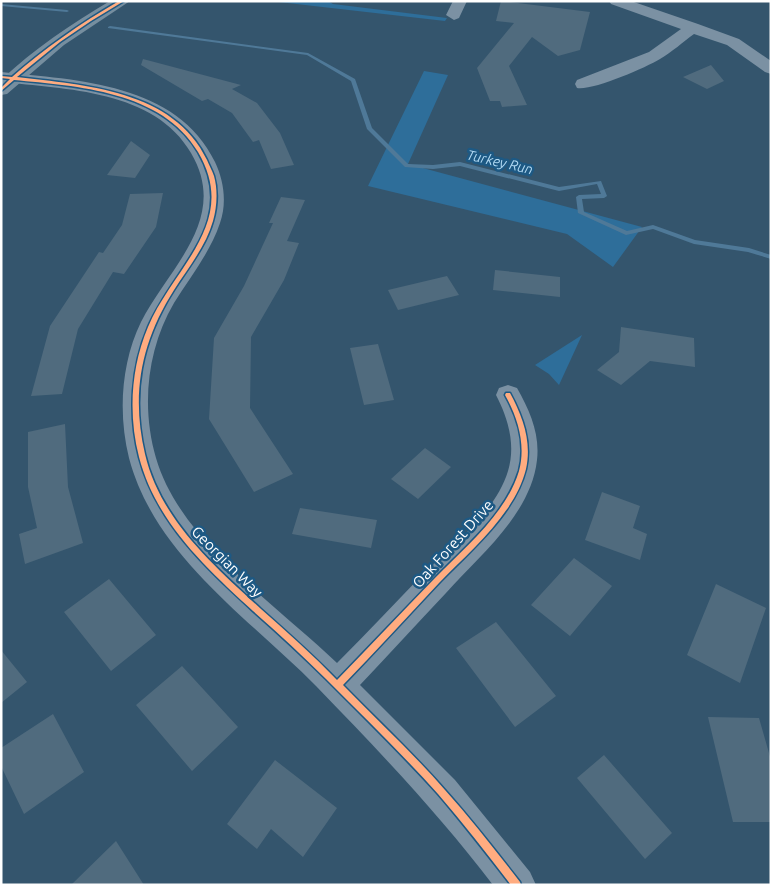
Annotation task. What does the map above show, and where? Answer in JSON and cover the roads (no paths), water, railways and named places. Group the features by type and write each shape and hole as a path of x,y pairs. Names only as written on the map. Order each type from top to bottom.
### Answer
{"main road":[{"path":"5,82 64,36 122,1"}],"street":[{"path":"616,1 693,26 733,42 771,69"},
{"path":"582,84 655,55 693,26"},
{"name":"Georgian Way","path":"5,82 81,87 132,100 172,121 186,133 200,150 208,167 213,186 213,206 208,230 198,252 167,296 153,323 142,353 135,391 136,423 142,458 156,494 177,529 197,554 338,685 442,792 518,885"},
{"name":"Oak Forest Drive","path":"338,685 485,530 511,497 522,471 526,448 522,425 508,395"}],"waterway":[{"name":"Turkey Run","path":"1,5 67,11"},
{"name":"Turkey Run","path":"110,27 308,54 353,80 370,129 407,166 433,167 460,164 559,189 599,182 604,196 579,197 581,213 626,233 653,227 694,242 749,250 771,257"}]}
